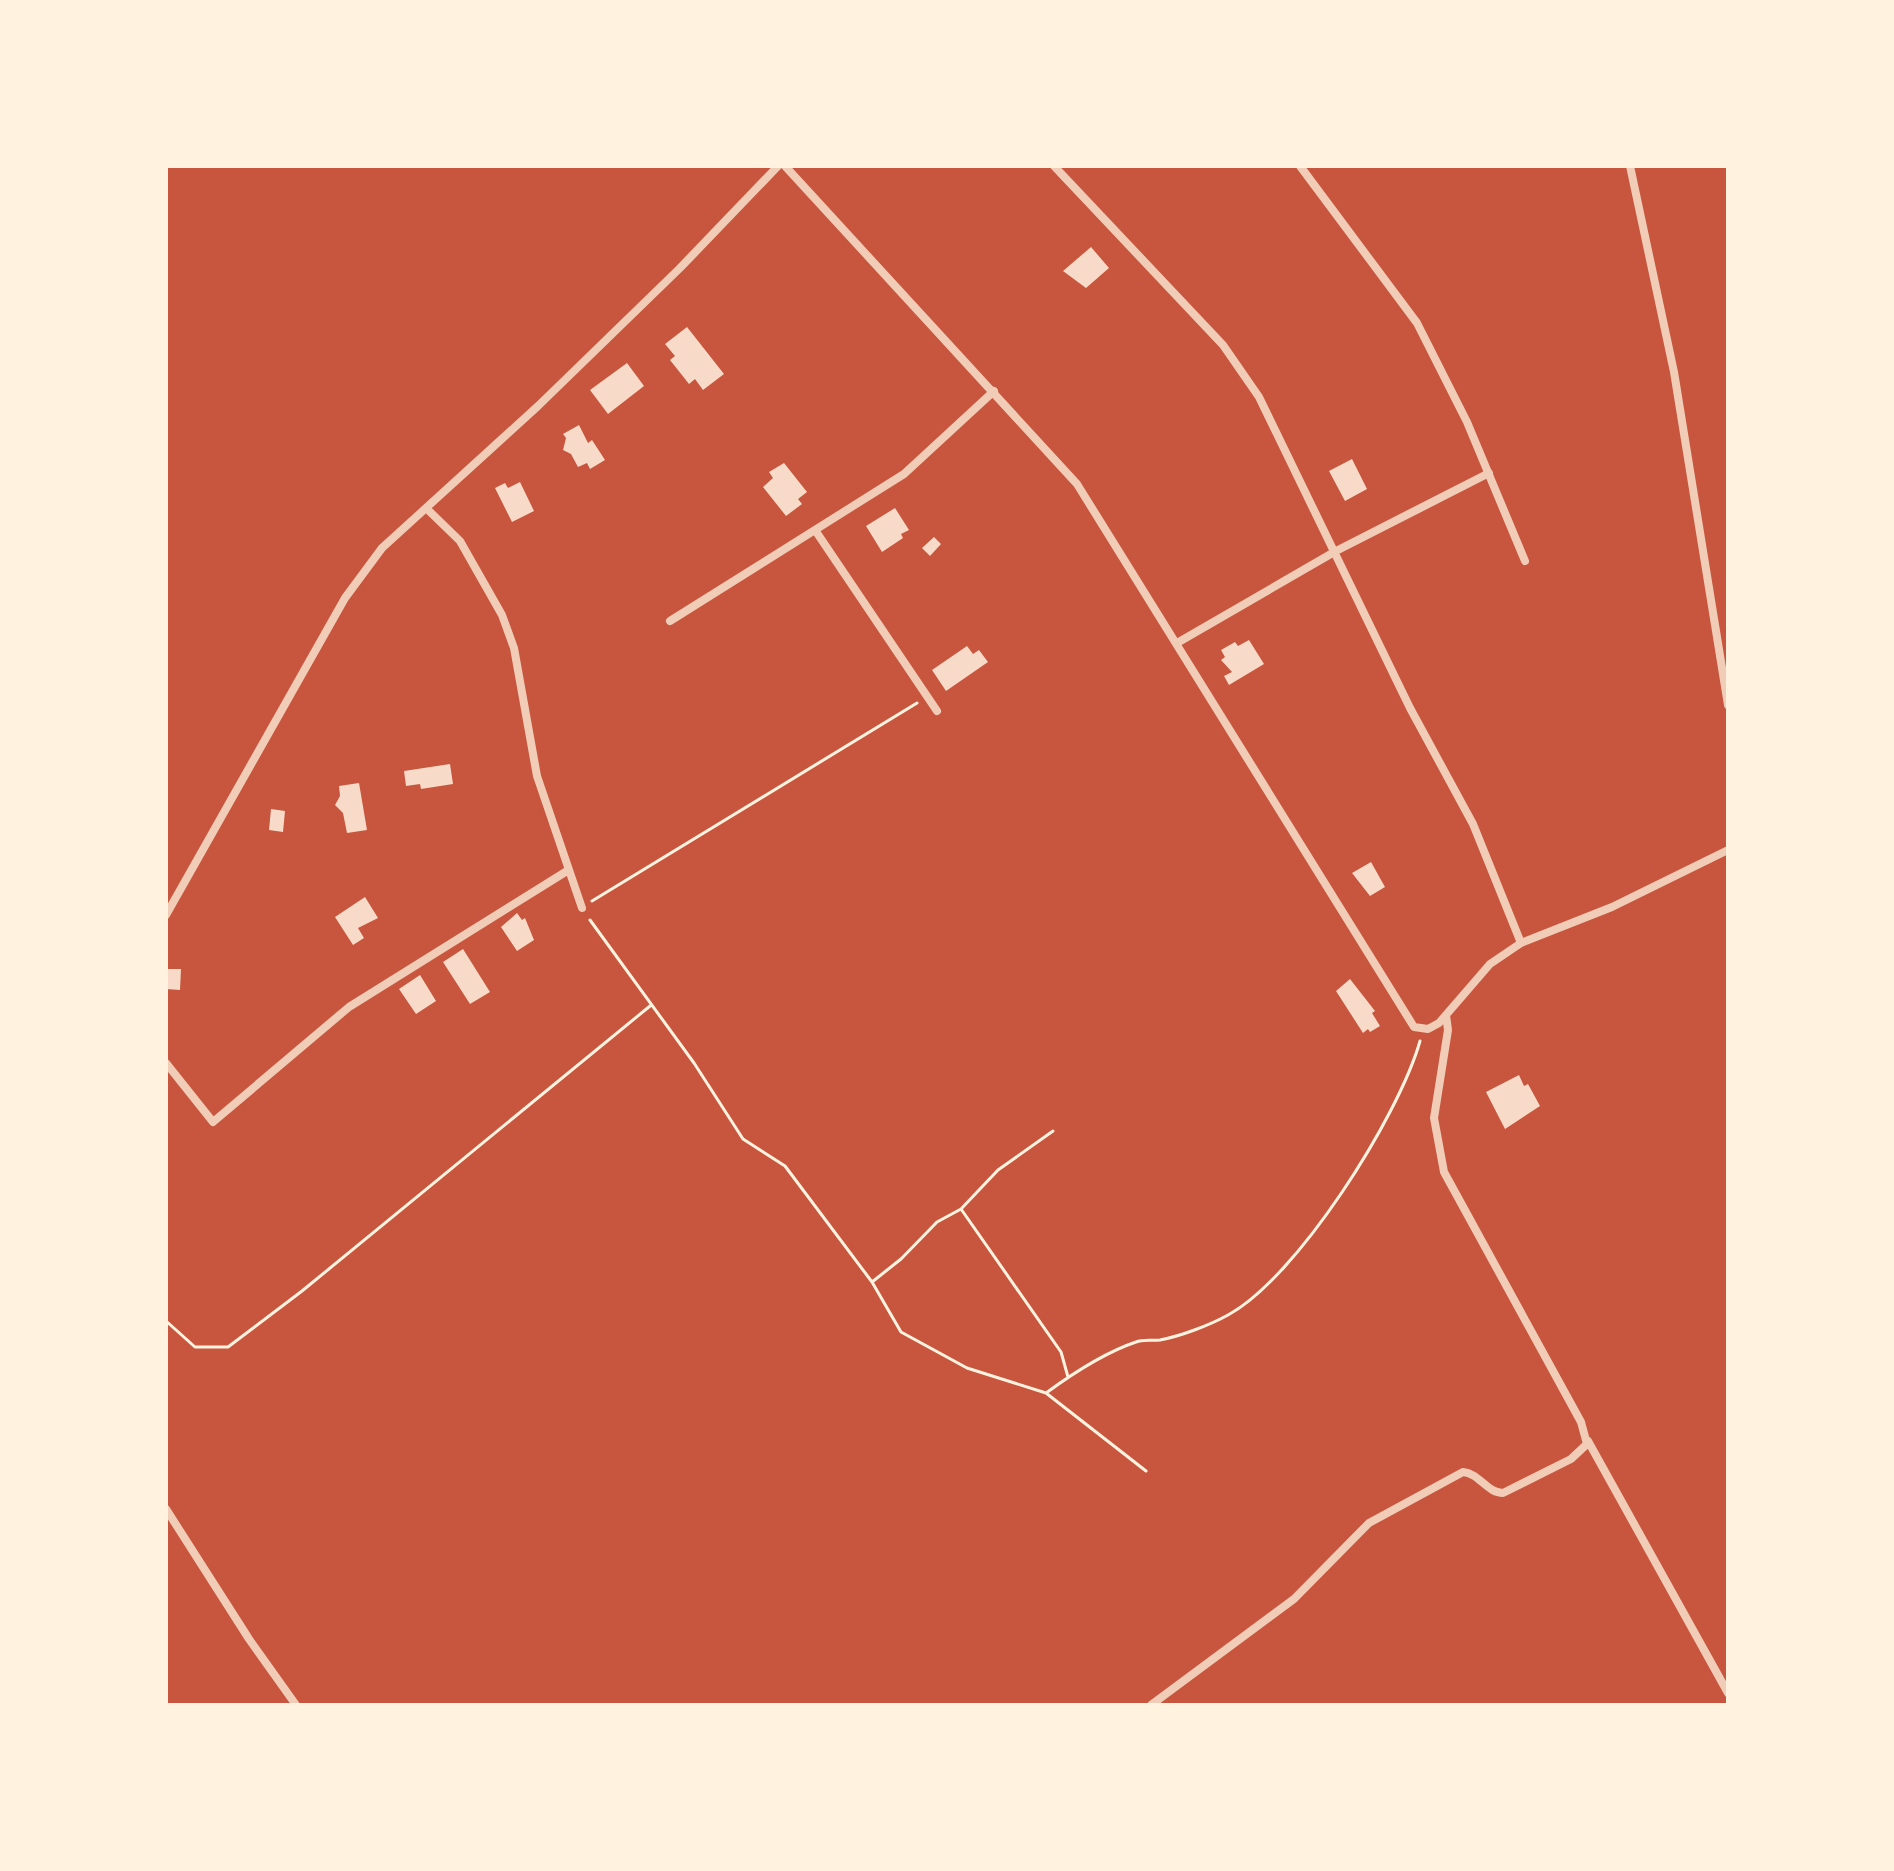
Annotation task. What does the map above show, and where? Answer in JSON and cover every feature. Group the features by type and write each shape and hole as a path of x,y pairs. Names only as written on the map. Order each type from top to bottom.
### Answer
{"street":[{"path":"166,915 345,598 382,548 680,268 778,166"},
{"path":"785,166 1077,484 1414,1027 1428,1029 1446,1015 1490,964 1521,943 1612,907 1728,850"},
{"path":"1054,166 1223,345 1259,397 1298,484 1336,551 1410,708 1473,824 1521,943"},
{"path":"1300,166 1417,323 1489,473 1525,561"},
{"path":"1630,166 1674,372 1728,705"},
{"path":"670,621 904,474 994,391"},
{"path":"1177,643 1336,551 1489,473"},
{"path":"426,508 460,541 502,615 514,648 537,776 582,908"},
{"path":"815,530 937,711"},
{"path":"166,1063 213,1122 349,1007 567,871"},
{"path":"1446,1015 1448,1030 1434,1118 1444,1172 1466,1218 1511,1291 1587,1440 1728,1693"},
{"path":"1151,1705 1294,1599 1369,1523 1463,1472 1475,1475 1497,1493 1511,1490 1571,1459 1584,1450 1587,1440"},
{"path":"166,1509 296,1705"}],"path":[{"path":"927,697 582,908 694,1063 743,1139 785,1166 872,1282 901,1332 967,1368 1046,1393 1146,1471"},
{"path":"166,1321 195,1347 228,1347 302,1291 650,1006"},
{"path":"1046,1393 1068,1377 1137,1341 1162,1340 1228,1315 1268,1287 1304,1246 1359,1166 1421,1042 1414,1027"},
{"path":"872,1282 901,1259 937,1222 961,1209 998,1170 1053,1131"},
{"path":"961,1209 1061,1352 1068,1377"}],"building":[{"path":"1091,247 1109,268 1086,288 1063,271"},
{"path":"687,327 724,374 703,390 695,379 689,384 670,360 675,356 665,344"},
{"path":"627,363 644,386 608,414 590,390"},
{"path":"579,425 588,443 592,440 605,460 590,469 587,463 578,467 571,454 563,450 566,438 563,434"},
{"path":"1352,459 1367,489 1345,501 1329,471"},
{"path":"784,463 807,492 798,499 802,504 786,516 763,487 773,478 769,472"},
{"path":"520,482 534,511 512,522 495,488 505,483 508,488"},
{"path":"895,508 909,530 901,534 903,538 882,552 866,526"},
{"path":"934,537 941,544 930,556 922,548"},
{"path":"1249,640 1264,664 1229,685 1224,676 1232,672 1221,660 1225,657 1221,650 1235,642 1238,646"},
{"path":"967,646 973,654 979,650 988,662 946,691 932,670"},
{"path":"450,764 453,784 421,789 420,784 406,786 404,771"},
{"path":"359,783 367,830 347,833 343,813 335,805 340,796 339,786"},
{"path":"271,809 285,811 283,832 269,830"},
{"path":"1371,862 1385,887 1370,896 1352,873"},
{"path":"365,897 378,918 358,928 364,938 353,945 335,917"},
{"path":"517,913 522,920 525,918 534,940 517,951 501,927"},
{"path":"463,949 490,992 470,1004 443,962"},
{"path":"166,969 181,969 180,990 166,989"},
{"path":"420,975 436,1001 416,1014 399,989"},
{"path":"1350,979 1375,1011 1372,1013 1380,1026 1370,1032 1368,1029 1363,1033 1336,991"},
{"path":"1519,1075 1524,1086 1528,1084 1540,1106 1505,1129 1486,1092"}]}
